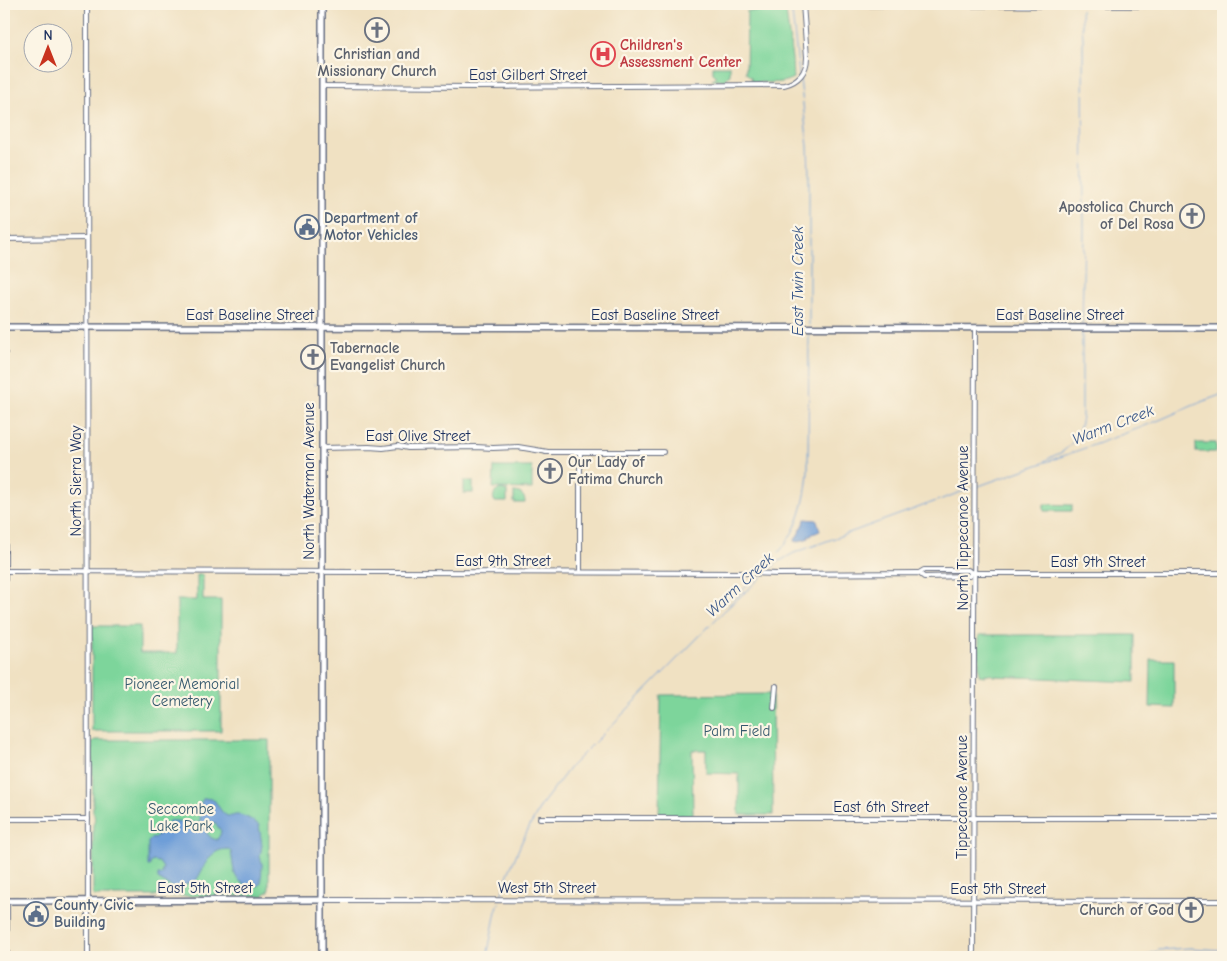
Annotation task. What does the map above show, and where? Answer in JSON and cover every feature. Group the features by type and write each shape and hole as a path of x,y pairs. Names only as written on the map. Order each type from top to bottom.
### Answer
{"main road":[{"name":"North Waterman Avenue","path":"322,4 322,957"},
{"name":"East Baseline Street","path":"4,327 1223,328"},
{"name":"East 5th Street","path":"88,901 322,900"},
{"path":"4,902 88,901"}],"street":[{"path":"5,4 4,902 7,906 7,957"},
{"name":"North Sierra Way","path":"87,4 88,957"},
{"path":"803,4 1223,6"},
{"name":"East Gilbert Street","path":"322,86 784,85 795,81 805,70 807,62 803,4"},
{"path":"4,239 87,238"},
{"name":"North Tippecanoe Avenue","path":"973,728 975,328"},
{"name":"East Olive Street","path":"322,448 383,448 398,446 408,448 513,448 540,453 663,452"},
{"path":"580,453 580,572"},
{"name":"East 9th Street","path":"4,571 777,574 919,573 924,570 968,570 973,573 1223,573"},
{"path":"774,708 776,686"},
{"name":"Tippecanoe Avenue","path":"972,957 973,728"},
{"name":"East 6th Street","path":"540,818 1223,818"},
{"path":"4,819 88,819"},
{"name":"West 5th Street","path":"322,900 772,901"},
{"name":"East 5th Street","path":"772,901 1223,901"}],"green space":[{"path":"747,11 786,11 793,78 768,83 752,82 751,77 746,73"},
{"path":"713,66 730,66 730,75 726,80 712,80 716,76 713,73"},
{"path":"1196,443 1216,443 1216,452 1196,452"},
{"path":"494,467 532,467 532,489 493,488"},
{"path":"464,481 473,481 473,493 464,493"},
{"path":"502,489 507,491 507,502 495,502 494,494"},
{"path":"514,492 522,495 525,503 514,503"},
{"path":"1044,504 1072,505 1072,511 1044,511"},
{"name":"Pioneer Memorial Cemetery","path":"197,575 203,575 203,600 221,600 221,731 92,731 92,626 140,626 140,653 177,653 177,600 197,600"},
{"path":"979,635 1135,635 1135,682 979,675"},
{"path":"1151,660 1174,660 1174,708 1150,707"},
{"name":"Palm Field","path":"772,694 773,815 739,815 739,774 706,773 706,750 692,750 693,815 659,816 661,695"},
{"name":"Seccombe Lake Park","path":"95,740 269,740 269,891 264,896 94,896 92,742"}],"water":[{"path":"805,519 817,520 820,531 808,536 809,538 796,542 795,540"},
{"path":"204,798 211,799 215,801 226,815 242,816 259,825 262,845 260,885 253,887 237,879 229,849 211,855 195,882 192,885 186,884 183,889 175,889 158,879 158,875 162,874 163,868 159,862 153,861 148,866 148,842 152,838 154,839 169,821 199,823 201,802","holes":["215,823 221,831 217,840 211,838 206,832 207,824"]}],"waterway":[{"name":"East Twin Creek","path":"791,4 799,75"},
{"path":"1081,10 1083,39 1084,233 1082,326"},
{"name":"East Twin Creek","path":"800,79 808,146 809,325"},
{"name":"East Twin Creek","path":"779,552 792,534 800,514 807,482 809,329"},
{"path":"1045,461 1067,448 1074,440 1080,426 1082,415 1082,330"},
{"name":"Warm Creek","path":"976,487 1121,435 1223,394"},
{"name":"Warm Creek","path":"767,572 778,562 794,553 972,488"},
{"name":"East Twin Creek","path":"760,572 775,556"},
{"name":"Warm Creek","path":"729,605 757,575"},
{"name":"Warm Creek","path":"500,899 523,839 542,804 571,766 724,611 764,575"},
{"name":"Warm Creek","path":"487,957 499,903"},
{"path":"1143,957 1159,950 1190,948 1223,950"}],"place":[{"name":"Christian and Missionary Church","path":"377,30"},
{"name":"Children's Assessment Center","path":"603,54"},
{"name":"Apostolica Church of Del Rosa","path":"1192,216"},
{"name":"Department of Motor Vehicles","path":"307,227"},
{"name":"Tabernacle Evangelist Church","path":"313,357"},
{"name":"Our Lady of Fatima Church","path":"550,471"},
{"name":"Church of God","path":"1191,910"},
{"name":"County Civic Building","path":"36,914"}]}
